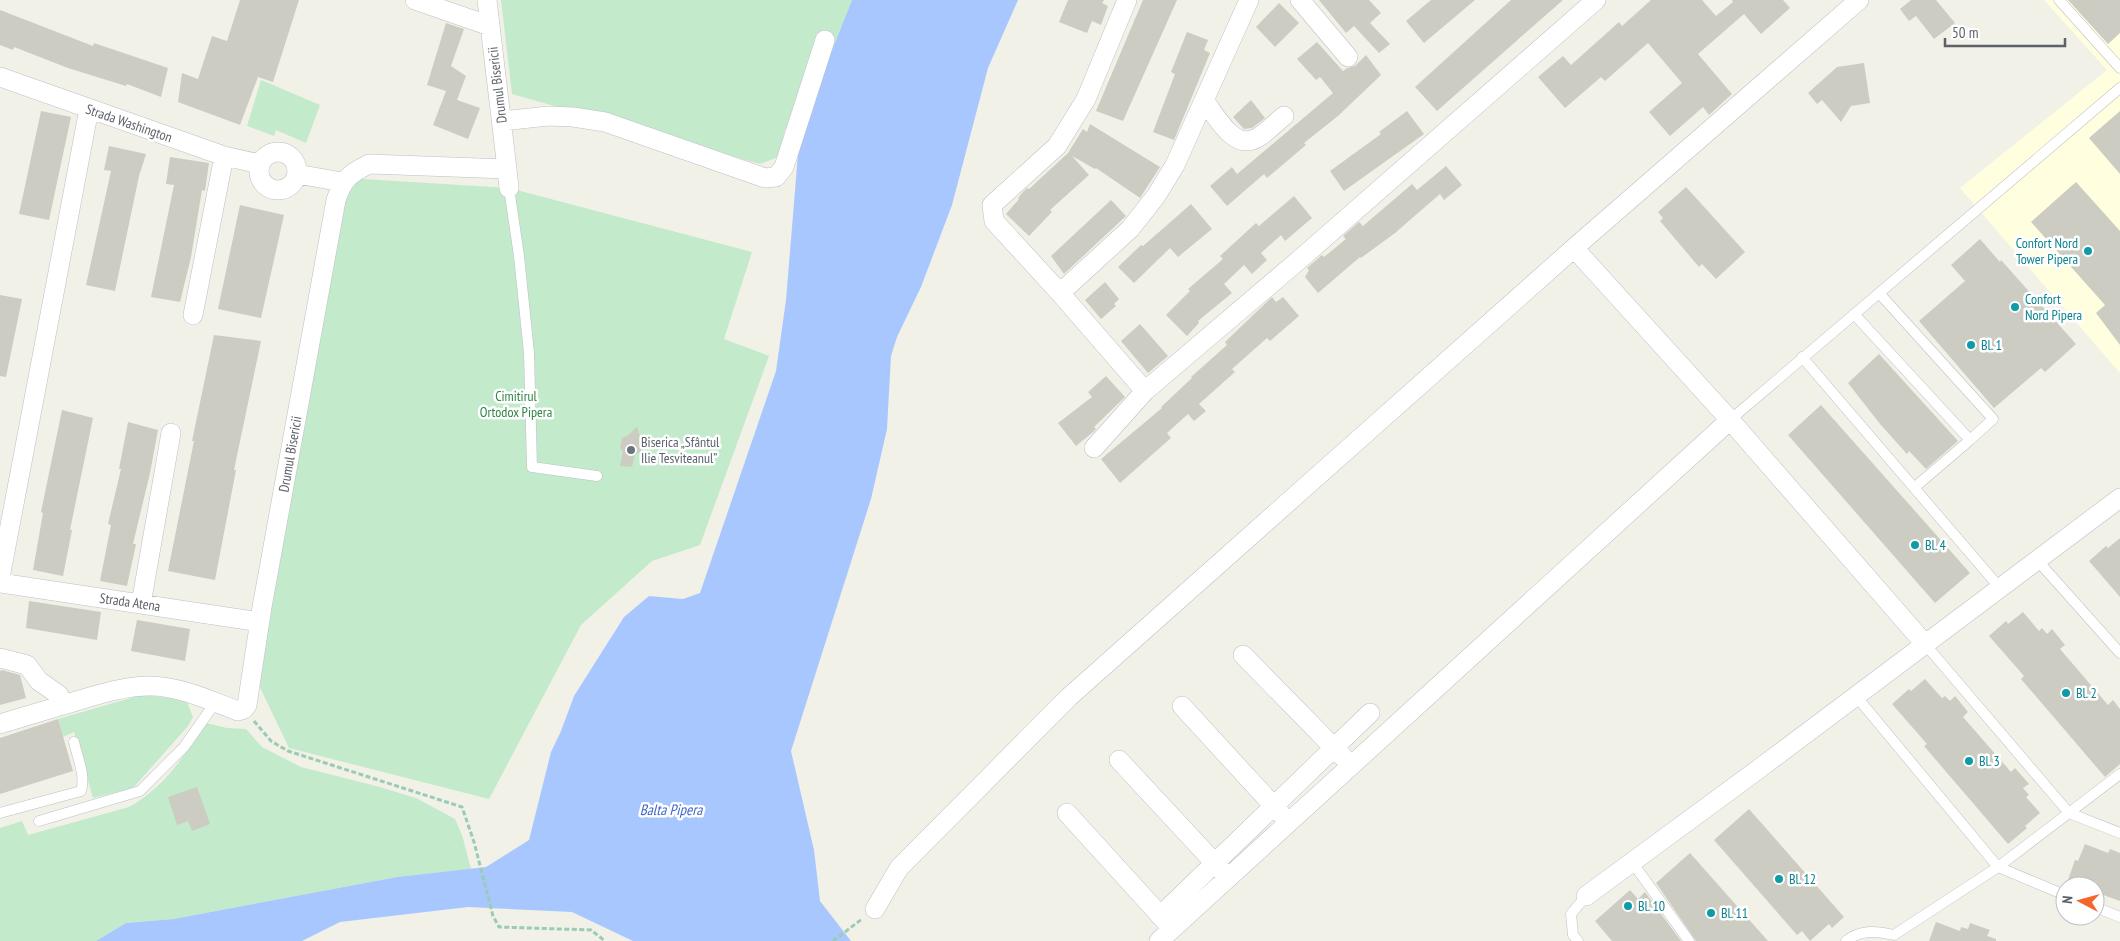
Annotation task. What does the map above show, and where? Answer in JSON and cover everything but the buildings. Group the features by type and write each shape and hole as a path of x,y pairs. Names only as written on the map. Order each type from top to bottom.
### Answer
{"street":[{"path":"415,0 490,26"},
{"name":"Drumul Bisericii","path":"487,0 508,178"},
{"path":"1127,0 1086,99 1058,146 992,205 994,221 1060,293 1145,391"},
{"path":"1060,293 1130,229 1156,196 1175,166 1249,0"},
{"path":"1300,0 1348,57"},
{"path":"1094,448 1145,391 1313,248 1596,0"},
{"path":"875,909 899,868 1069,696 1574,248 1858,0"},
{"path":"502,121 548,116 572,117 605,122 765,178 776,177 784,167 824,40"},
{"name":"Strada Washington","path":"0,76 224,156 260,164"},
{"path":"1205,102 1235,139 1245,142 1257,138 1284,116"},
{"path":"0,578 89,109"},
{"path":"276,152 282,152 295,162 297,174 295,180 287,189 274,191 265,186 258,174 260,164 267,156 276,152"},
{"path":"193,315 224,156"},
{"path":"297,174 342,182 354,172 369,164 508,178"},
{"name":"Drumul Bisericii","path":"244,709 247,705 260,622 336,200 342,182"},
{"path":"1574,248 1730,420 1925,644"},
{"path":"1164,928 1228,878 1730,420"},
{"path":"141,604 171,433"},
{"path":"1586,896 2120,498"},
{"name":"Strada Atena","path":"0,583 260,622"},
{"path":"1243,655 1351,765"},
{"path":"0,658 27,666 39,681 59,696 63,705"},
{"path":"0,724 120,689 152,686 169,688 238,711 244,709"},
{"path":"1182,706 1289,822"},
{"path":"1164,928 1215,864 1370,713"},
{"path":"1119,760 1228,878"},
{"path":"1067,813 1164,928"}],"lane":[{"path":"2059,0 2120,68"},
{"path":"1730,420 2120,88"},
{"path":"508,178 519,256 529,353 532,467 597,476"},
{"path":"1878,293 1993,419 1915,487"},
{"path":"1854,314 1970,440"},
{"path":"1802,357 2000,588"},
{"path":"2037,560 2120,653"},
{"path":"1925,644 2068,813 2120,833"},
{"path":"1856,696 1998,867 2055,891"},
{"path":"39,821 140,791 184,747 214,702"},
{"path":"0,813 80,790 83,784 74,742"},
{"path":"1846,941 1864,932 1879,931 1895,938 1998,867 2120,774"},
{"path":"57,798 62,815"},
{"path":"1632,862 1689,941"},
{"path":"1578,941 1573,935 1571,914 1586,896"},
{"path":"2105,911 2120,917"}],"path":[{"path":"244,709 271,741 288,751 462,807 474,842 492,916 499,927 590,930 605,941"},
{"path":"834,940 875,909"}],"shaded area":[{"path":"2044,0 2120,0 2120,373 1960,188 2107,70"}],"green space":[{"path":"501,0 852,0 819,83 806,130 785,129 781,156 760,164 512,94"},
{"path":"261,80 320,105 306,143 276,130 274,136 247,126"},
{"name":"Cimitirul Ortodox Pipera","path":"347,178 509,188 752,252 724,339 769,356 700,545 652,561 581,625 489,799 289,748 255,677"},
{"path":"141,695 187,702 193,717 188,726 133,788 93,798 74,732 63,737 58,719"},
{"path":"206,723 227,728 246,729 262,747 301,767 416,798 455,819 462,835 471,869 397,877 173,919 126,923 96,941 0,941 0,828 22,821 28,835 129,807 141,800 163,781"}],"water":[{"name":"Balta Pipera","path":"852,0 1018,0 988,68 952,205 921,287 897,337 891,356 887,429 871,499 791,751 814,850 820,901 851,941 633,941 572,912 468,907 340,922 302,941 96,941 126,923 173,919 397,877 486,867 529,840 551,752 574,696 624,617 649,596 683,599 700,593 776,371 786,300 798,154 819,83"}],"place":[{"name":"Confort Nord Tower Pipera","path":"2088,251"},
{"name":"Confort Nord Pipera","path":"2015,307"},
{"name":"Bl. 1","path":"1971,345"},
{"name":"Biserica „Sfântul Ilie Tesviteanul”","path":"631,450"},
{"name":"Bl. 4","path":"1915,545"},
{"name":"Bl. 2","path":"2066,693"},
{"name":"Bl. 3","path":"1969,761"},
{"name":"Bl. 12","path":"1779,879"},
{"name":"Bl. 10","path":"1628,906"},
{"name":"Bl. 11","path":"1711,913"}]}
